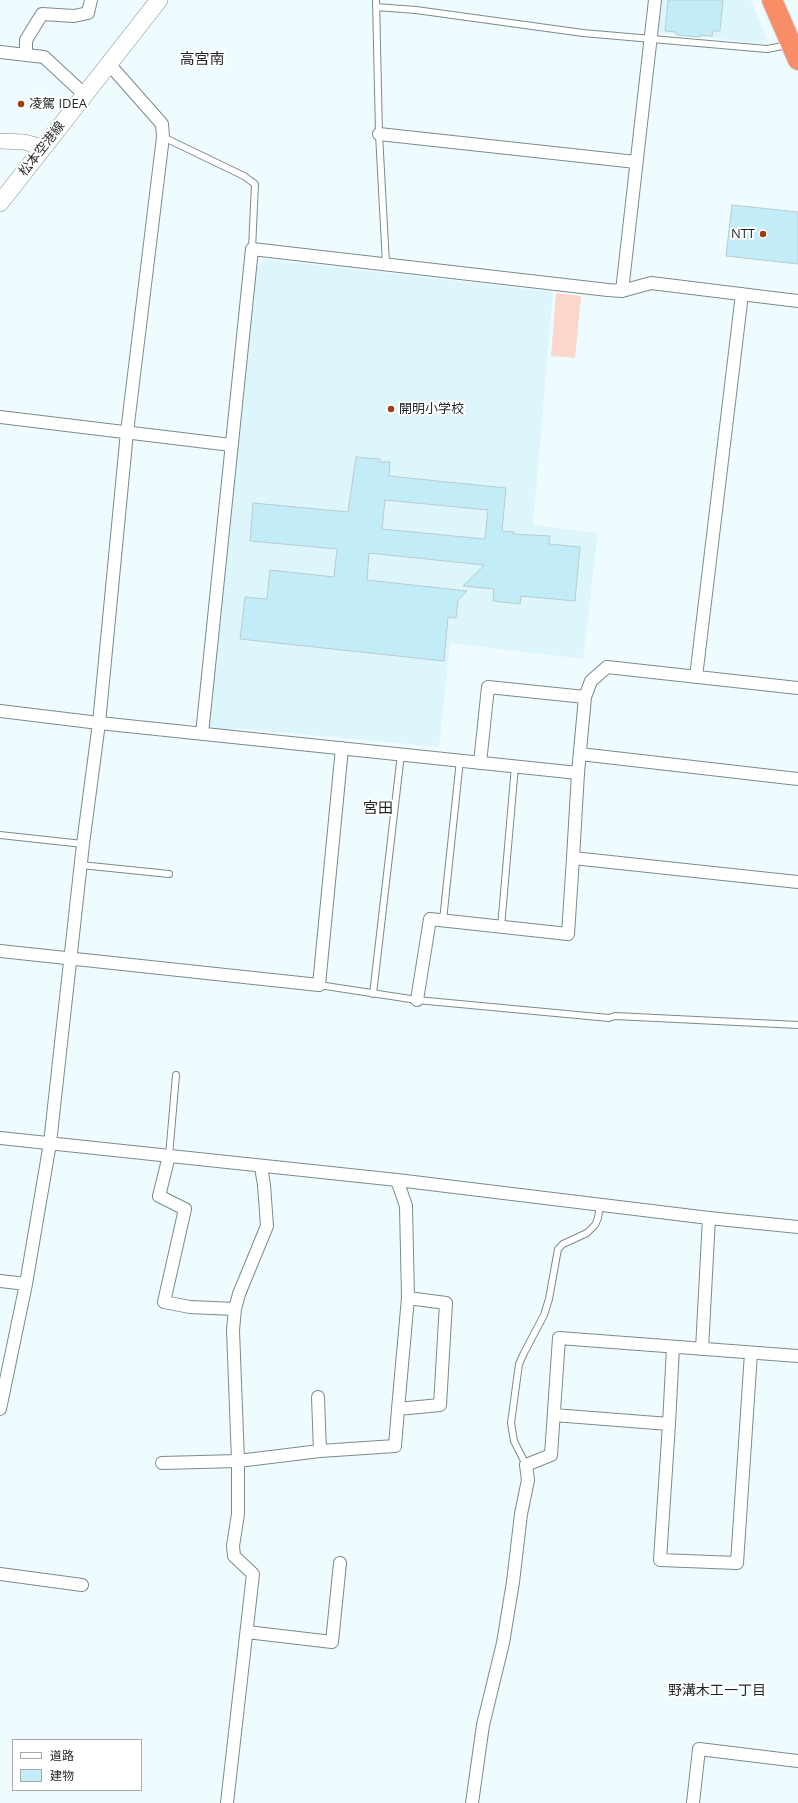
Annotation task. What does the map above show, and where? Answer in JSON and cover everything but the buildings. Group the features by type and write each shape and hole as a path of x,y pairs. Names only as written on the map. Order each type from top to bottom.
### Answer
{"highway":[{"path":"772,0 795,52"}],"main road":[{"name":"松本空港線","path":"0,203 159,0"}],"street":[{"path":"26,55 26,40 42,14 74,16 88,13 91,0"},
{"path":"622,291 655,0"},
{"path":"0,52 44,57 85,95"},
{"path":"0,1409 26,1284 50,1143 83,844 99,723 127,432 162,137 162,124 109,64"},
{"path":"379,134 636,162"},
{"path":"0,141 24,142 43,147"},
{"path":"202,734 252,249 622,291 651,283 798,301"},
{"path":"696,677 742,294"},
{"path":"0,417 231,445"},
{"path":"417,1000 430,919 568,934 578,773 585,697 591,681 607,667 798,688"},
{"path":"480,763 488,687 585,697"},
{"path":"0,711 99,723 578,773"},
{"path":"0,951 319,986 342,748"},
{"path":"580,754 798,779"},
{"path":"573,858 798,882"},
{"path":"0,1138 261,1167 397,1180 709,1218 798,1227"},
{"path":"169,1156 159,1196 185,1208 164,1302 190,1307 235,1309"},
{"path":"227,1803 254,1574 234,1556 238,1514 238,1461 233,1330 235,1309 239,1294 267,1226 261,1167"},
{"path":"162,1463 238,1461 320,1451 395,1446 408,1298 406,1206 397,1180"},
{"path":"702,1349 709,1218"},
{"path":"0,1281 26,1284"},
{"path":"398,1409 440,1405 446,1303 408,1298"},
{"path":"472,1803 483,1725 503,1643 512,1590 521,1514 528,1480 526,1465 551,1455 558,1338 798,1356"},
{"path":"673,1347 660,1560 737,1563 751,1353"},
{"path":"318,1397 320,1451"},
{"path":"554,1415 669,1424"},
{"path":"247,1632 332,1642 340,1563"},
{"path":"0,1574 82,1585"},
{"path":"693,1803 699,1749 798,1761"}],"lane":[{"path":"386,264 379,134 376,3 583,33 795,52"},
{"path":"162,137 244,176 255,184 252,249"},
{"path":"373,994 401,754"},
{"path":"443,920 460,760"},
{"path":"501,927 515,766"},
{"path":"0,835 83,844"},
{"path":"81,865 169,874"},
{"path":"319,986 417,1000 609,1018 615,1016 798,1025"},
{"path":"169,1156 176,1075"},
{"path":"526,1465 514,1441 511,1423 520,1364 524,1353 544,1315 549,1299 558,1249 564,1244 587,1233 595,1225 598,1218 600,1204"}],"shaded area":[{"path":"661,0 751,0 767,41 756,43 656,32"},
{"name":"開明小学校","path":"265,259 553,292 533,525 598,533 583,659 450,643 439,747 235,728 233,732 206,729 253,271"},
{"path":"556,293 581,296 575,358 551,356"}],"place":[{"name":"凌駕 IDEA","path":"21,104"},
{"name":"NTT","path":"763,234"},
{"name":"開明小学校","path":"391,409"}],"district":[{"name":"高宮南","path":"202,60"},
{"name":"宮田","path":"378,809"},
{"name":"野溝木工一丁目","path":"717,1691"}]}
